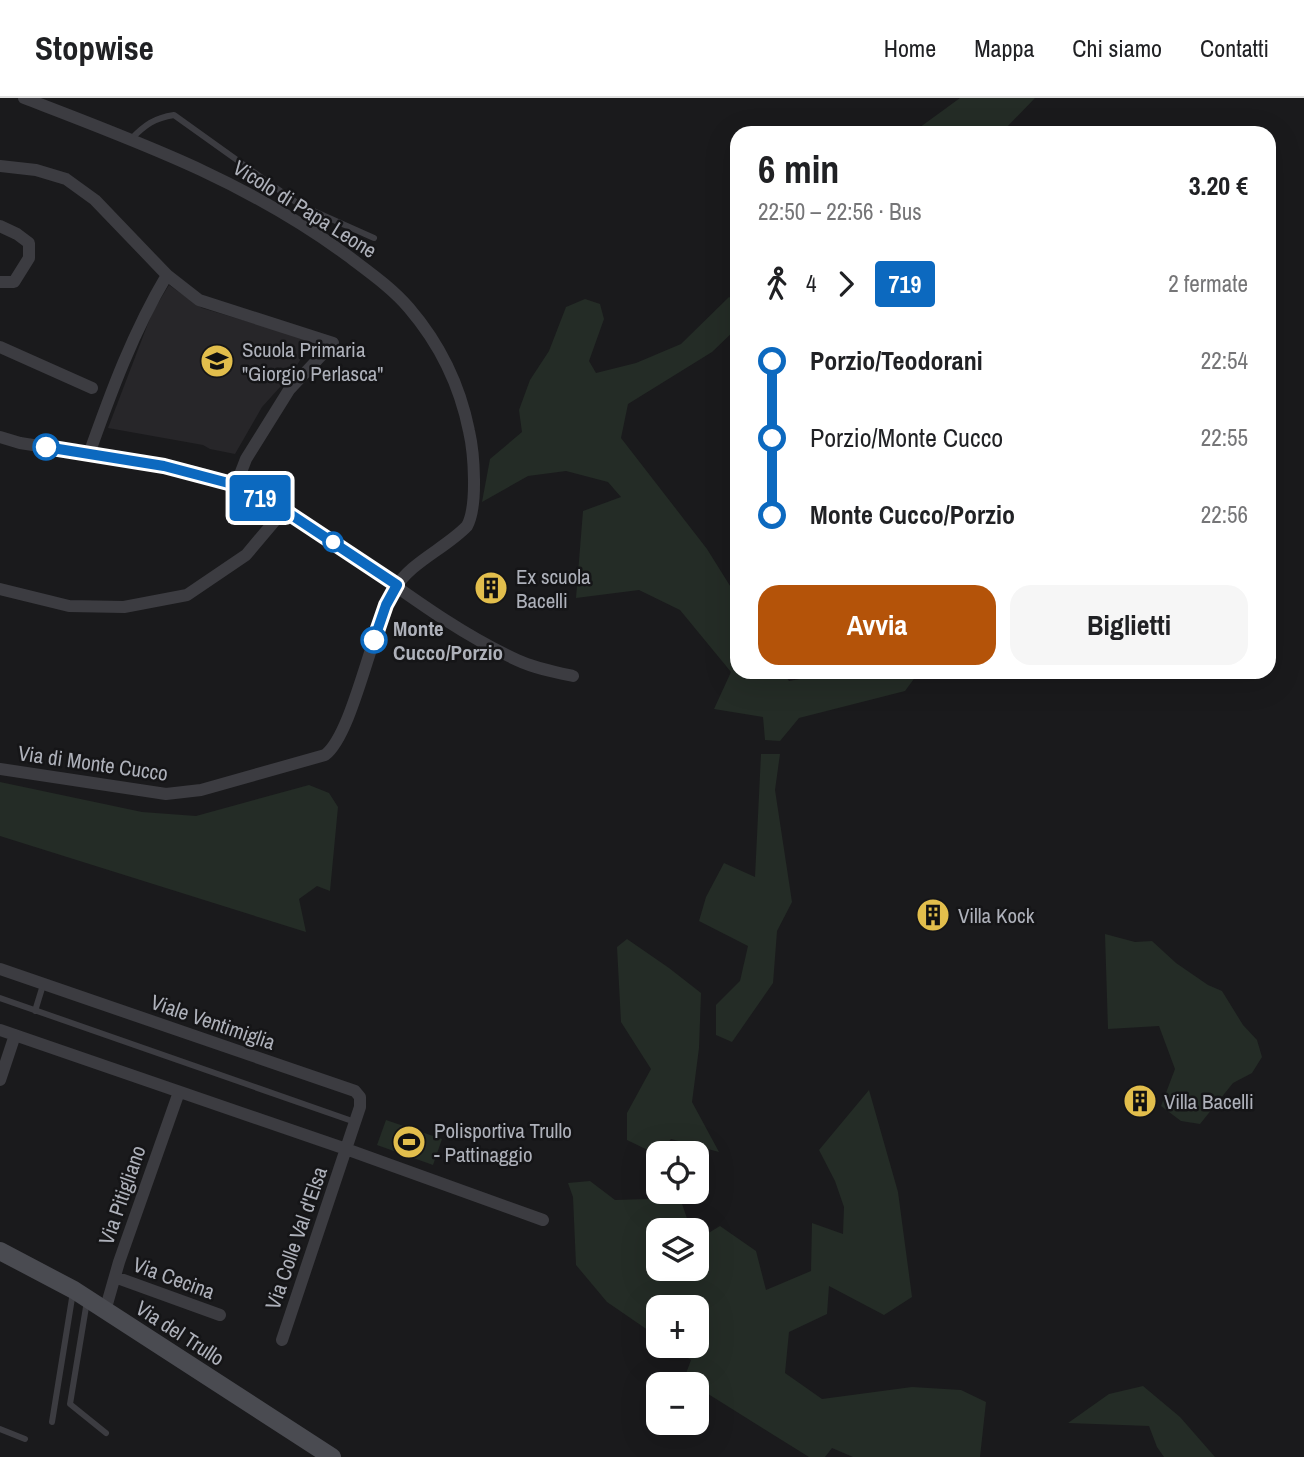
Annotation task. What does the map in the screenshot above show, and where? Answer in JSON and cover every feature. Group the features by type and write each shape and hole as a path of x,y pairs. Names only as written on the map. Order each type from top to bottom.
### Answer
{"street":[{"name":"Vicolo di Papa Leone","path":"24,98 206,170 256,197 363,267 398,296 415,315 438,348 460,398 470,437 473,467 470,518 460,532 411,570 397,585"},
{"path":"0,166 36,170 66,179 95,200 167,275 199,299 333,343 289,390 246,459 236,485"},
{"path":"0,226 29,243 29,258 14,282 0,282"},
{"path":"89,454 124,356 145,311 167,275"},
{"path":"0,347 92,388"},
{"path":"0,437 20,443 164,466 236,485 284,510 397,585 444,620 507,655 533,666 573,676"},
{"path":"0,589 69,606 124,607 187,595 246,555 284,510"},
{"name":"Via di Monte Cucco","path":"0,769 166,794 201,790 321,757 334,746 341,731 381,617 397,585"},
{"name":"Viale Ventimiglia","path":"0,969 355,1091 361,1103 346,1149"},
{"path":"0,1030 346,1149 542,1220"},
{"path":"0,1080 15,1035"},
{"name":"Via Pitigliano","path":"106,1311 115,1277 179,1092"},
{"name":"Via Colle Val d'Elsa","path":"282,1340 346,1149"},
{"name":"Via del Trullo","path":"0,1251 81,1295 332,1457"},
{"name":"Via Cecina","path":"115,1277 220,1315"}],"lane":[{"path":"131,139 147,123 160,117 174,116 300,205 374,238"},
{"path":"35,1011 44,985"},
{"path":"0,999 355,1122"},
{"path":"52,1422 81,1295"},
{"path":"81,1295 70,1404 106,1433"},
{"path":"0,1429 26,1439"}],"shaded area":[{"path":"960,98 1035,98 1008,126 922,126"},
{"name":"Scuola Primaria \"Giorgio Perlasca\"","path":"169,285 202,308 307,339 311,343 290,376 262,407 235,454 203,445 108,428 152,313"},
{"path":"730,298 730,335 712,352 628,404 621,438 707,549 730,586 730,671 680,610 639,590 576,598 583,511 621,497 608,482 566,471 528,476 482,502 490,459 522,432 519,410 530,380 549,351 566,307 585,299 600,304 604,319 589,361 596,373 636,363 681,344"},
{"path":"730,674 730,679 789,681 914,679 905,691 799,718 780,741 765,740 763,717 714,709"},
{"path":"761,754 780,754 775,790 792,902 777,931 773,983 732,1042 716,1035 716,1005 740,981 748,946 699,921 706,897 724,863 755,877"},
{"path":"0,782 142,812 196,816 309,785 329,793 338,807 330,891 317,886 299,899 306,932 0,836"},
{"path":"1105,934 1135,942 1152,941 1176,963 1208,985 1222,991 1243,1025 1257,1040 1262,1057 1252,1073 1233,1083 1200,1124 1181,1121 1161,1106 1175,1069 1159,1026 1108,1029"},
{"path":"627,939 701,993 699,1048 692,1102 719,1152 709,1149 709,1141 646,1141 646,1149 627,1140 627,1113 651,1069 621,1022 617,947"},
{"path":"869,1090 898,1192 912,1297 884,1315 829,1286 827,1314 789,1332 785,1373 822,1399 912,1387 961,1390 986,1402 980,1457 853,1457 832,1448 825,1457 809,1457 709,1394 709,1372 687,1372 691,1360 688,1358 709,1358 709,1295 646,1295 646,1329 607,1302 576,1265 573,1197 568,1183 590,1181 615,1200 646,1199 646,1204 682,1204 687,1218 646,1218 646,1281 709,1281 709,1233 720,1226 756,1251 766,1290 811,1271 812,1223 843,1234 844,1207 835,1181 819,1150"},
{"name":"Polisportiva Trullo - Pattinaggio","path":"386,1120 442,1139 433,1165 377,1145"},
{"path":"1143,1386 1180,1417 1215,1457 1164,1457 1149,1426 1068,1423 1109,1394"}],"bus line":[{"name":"719","path":"46,447 203,475 236,485 284,510 397,585 386,605 374,640"}],"place":[{"name":"Scuola Primaria \"Giorgio Perlasca\"","path":"217,361"},
{"name":"Ex scuola Bacelli","path":"491,588"},
{"name":"Monte Cucco/Porzio","path":"374,640"},
{"name":"Villa Kock","path":"933,915"},
{"name":"Villa Bacelli","path":"1140,1101"},
{"name":"Polisportiva Trullo - Pattinaggio","path":"409,1142"}]}
